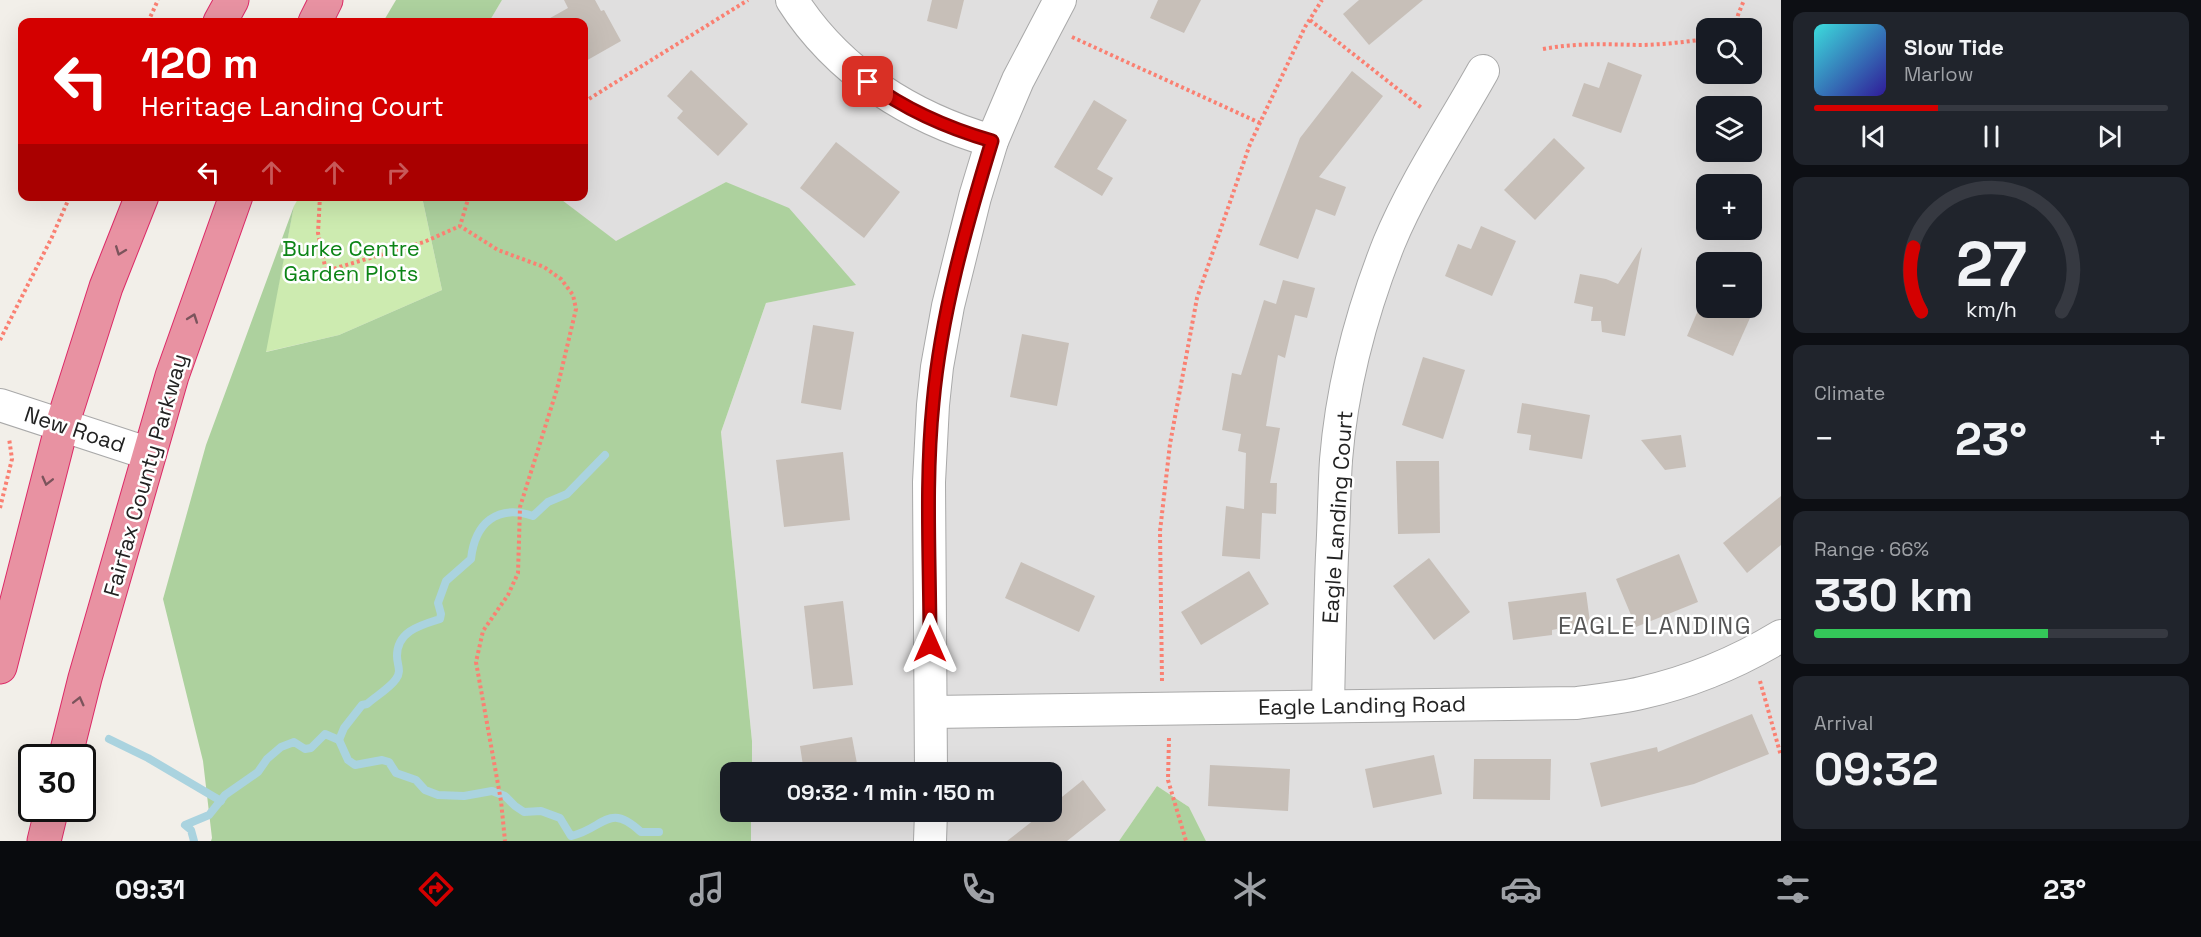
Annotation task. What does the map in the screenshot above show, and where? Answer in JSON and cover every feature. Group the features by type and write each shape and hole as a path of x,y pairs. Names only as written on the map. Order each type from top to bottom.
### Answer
{"highway":[{"path":"222,18 232,0"},
{"path":"317,18 326,0"},
{"path":"0,667 62,425 106,287 140,201"},
{"name":"Fairfax County Parkway","path":"68,744 85,678 172,376 234,201"},
{"path":"44,841 49,822"}],"street":[{"path":"792,0 821,39 854,72 881,92 922,116 957,131 992,141"},
{"path":"932,762 929,482 933,405 948,306 975,197 992,141 1018,80 1053,13"},
{"name":"Eagle Landing Court","path":"1329,706 1329,640 1336,458 1346,391 1358,337 1368,302 1390,243 1411,197 1483,71"},
{"name":"New Road","path":"4,419 62,425 150,454"},
{"name":"Eagle Landing Road","path":"931,712 1577,703 1640,694 1701,675 1737,660 1781,636"},
{"path":"930,841 931,822"}],"path":[{"path":"150,18 158,0"},
{"path":"588,100 748,0"},
{"path":"1162,681 1160,531 1170,444 1197,298 1250,144 1322,0"},
{"path":"1737,18 1744,0"},
{"path":"1053,13 1260,123"},
{"path":"1310,20 1423,109"},
{"path":"1543,49 1563,45 1597,43 1638,45 1696,40"},
{"path":"0,340 68,201"},
{"path":"320,201 318,233 326,271 423,242 460,226 468,201"},
{"path":"460,226 498,250 544,267 561,279 573,295 576,309 557,388 520,507 518,573 508,594 483,632 476,662 506,841"},
{"path":"0,508 12,459 4,419"},
{"path":"1760,681 1781,756"},
{"path":"1169,738 1168,780 1186,841"}],"shaded area":[{"path":"502,0 1781,0 1781,841 1206,841 1189,807 1157,786 1119,841 751,841 751,822 1062,822 1062,762 752,762 752,741 721,432 766,303 855,284 726,182 616,242 563,201 588,201 588,18 491,18"}],"green space":[{"path":"396,0 502,0 491,18 385,18"},
{"path":"726,182 789,208 856,285 766,303 721,432 752,741 752,762 720,762 720,822 751,822 751,841 211,841 203,761 163,599 206,445 294,206 266,352 339,335 442,290 423,201 563,201 616,241"},
{"name":"Burke Centre Garden Plots","path":"297,201 423,201 442,290 339,335 265,352"},
{"path":"1157,786 1189,807 1206,841 1119,841"}],"building":[{"path":"564,0 595,0 601,11 604,10 621,41 588,60 588,18 550,18 568,8"},
{"path":"932,0 964,0 957,29 927,21"},
{"path":"1158,0 1201,0 1184,33 1150,18"},
{"path":"1359,0 1423,0 1369,45 1343,14"},
{"path":"1608,62 1642,75 1621,133 1572,116 1584,83 1599,88"},
{"path":"691,70 748,124 718,156 677,118 683,111 667,96"},
{"path":"1352,71 1383,96 1319,177 1346,187 1335,216 1316,209 1298,259 1259,245 1300,138"},
{"path":"1094,100 1127,120 1097,169 1113,178 1102,196 1054,167"},
{"path":"1554,138 1585,168 1535,220 1504,190"},
{"path":"836,142 900,192 864,238 800,188"},
{"path":"1481,226 1516,241 1492,296 1445,276 1458,244 1471,249"},
{"path":"1642,247 1625,336 1602,332 1601,321 1591,321 1593,307 1574,303 1580,274 1618,284"},
{"path":"1283,280 1315,288 1307,318 1295,315 1285,358 1278,355 1266,426 1280,428 1270,483 1277,483 1276,514 1262,513 1260,559 1222,556 1226,506 1244,509 1246,453 1238,451 1241,434 1222,430 1232,373 1241,375 1264,300 1276,304"},
{"path":"1696,315 1696,318 1750,318 1733,356 1687,336"},
{"path":"813,325 854,332 841,410 801,403"},
{"path":"1022,334 1069,343 1057,406 1010,397"},
{"path":"1423,357 1465,370 1443,439 1402,425"},
{"path":"1522,403 1590,415 1582,459 1529,450 1531,435 1517,433"},
{"path":"1681,435 1686,467 1665,470 1641,440"},
{"path":"843,452 850,520 784,527 776,460"},
{"path":"1396,461 1439,461 1440,533 1398,534"},
{"path":"1781,496 1781,545 1747,573 1723,543"},
{"path":"1679,554 1698,602 1636,627 1616,579"},
{"path":"1429,558 1470,612 1434,640 1393,586"},
{"path":"1021,562 1095,596 1079,632 1005,598"},
{"path":"1249,571 1269,604 1201,645 1181,612"},
{"path":"1586,592 1591,630 1558,634 1557,629 1552,630 1552,635 1513,640 1508,602"},
{"path":"843,601 853,685 813,689 804,606"},
{"path":"1752,714 1769,754 1694,784 1601,807 1590,763 1657,747 1658,752"},
{"path":"852,737 857,762 802,762 800,746"},
{"path":"1434,755 1442,794 1373,808 1365,769"},
{"path":"1474,759 1551,759 1550,800 1473,799"},
{"path":"1210,765 1290,769 1288,811 1208,806"},
{"path":"1083,780 1106,810 1067,841 1007,841 1031,822 1062,822 1062,797"}],"waterway":[{"path":"339,740 344,728 362,705 367,704 387,689 398,676 398,647 406,635 411,630 440,619 438,603 446,581 471,559 473,546 483,526 499,515 520,513 533,516 548,502 567,494 605,455"},
{"path":"194,841 191,830 185,825 209,815 225,795 258,772 267,759 281,747 294,742 305,749 311,748 325,734 339,740 348,760 355,765 382,760 389,762 396,773 416,780 425,790 438,795 464,796 492,791 505,796 524,812 541,811 560,818 571,836 613,818 630,823 641,832 659,832"},
{"path":"109,739 148,758 221,801"}],"district":[{"name":"EAGLE LANDING","path":"1655,626"}],"route":[{"path":"868,82 922,116 957,131 992,141 975,197 948,306 937,367 929,482 930,644"}]}
